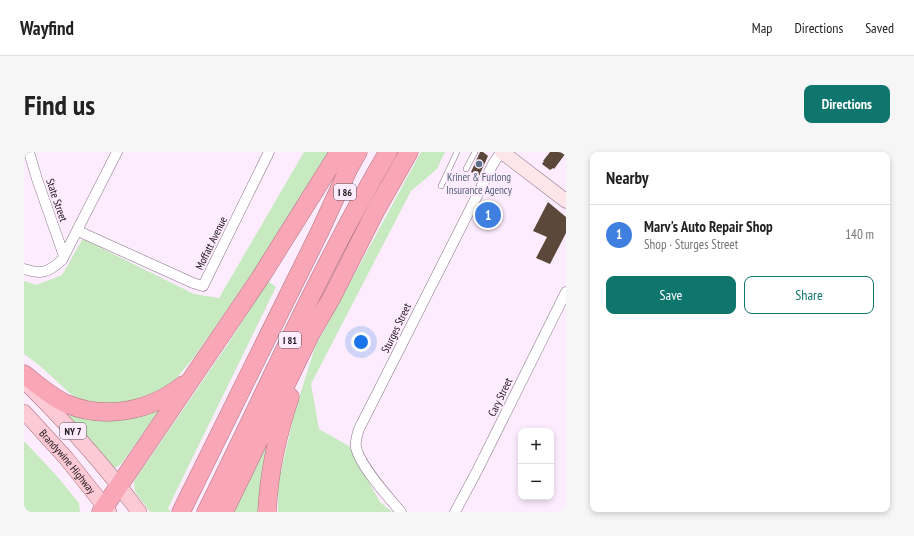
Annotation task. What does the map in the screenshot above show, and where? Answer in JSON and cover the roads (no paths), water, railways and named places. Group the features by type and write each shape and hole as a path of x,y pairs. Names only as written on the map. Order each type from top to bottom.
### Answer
{"highway":[{"path":"105,510 119,485 277,252 339,152"},
{"name":"I 81","path":"181,512 358,152"},
{"name":"I 86","path":"320,231 369,152"},
{"name":"I 81","path":"206,512 322,276 355,211 388,152"},
{"path":"267,512 271,468 282,422 299,372 332,297 376,210 409,152"},
{"path":"224,512 310,335 332,297"},
{"path":"24,374 52,396 67,404 83,409 112,412 135,409 154,402 175,390 195,373"}],"main road":[{"name":"Brandywine Highway","path":"24,381 60,417 119,485 139,512"},
{"name":"Brandywine Highway","path":"24,412 66,458 105,510"}],"street":[{"name":"State Street","path":"29,152 64,256"},
{"path":"24,269 41,273 55,267 64,256 117,152"},
{"name":"Moffatt Avenue","path":"78,230 193,283 203,286 269,152"},
{"path":"501,152 566,201"},
{"name":"Sturges Street","path":"401,512 370,472 356,448 356,439 359,430 422,302 493,164 501,152"},
{"name":"Cary Street","path":"455,512 566,292"}],"lane":[{"path":"440,186 457,152"},
{"path":"466,169 475,152"}],"place":[{"name":"Kriner & Furlong Insurance Agency","path":"479,164"},
{"name":"Marv's Auto Repair Shop","path":"488,215"}]}
